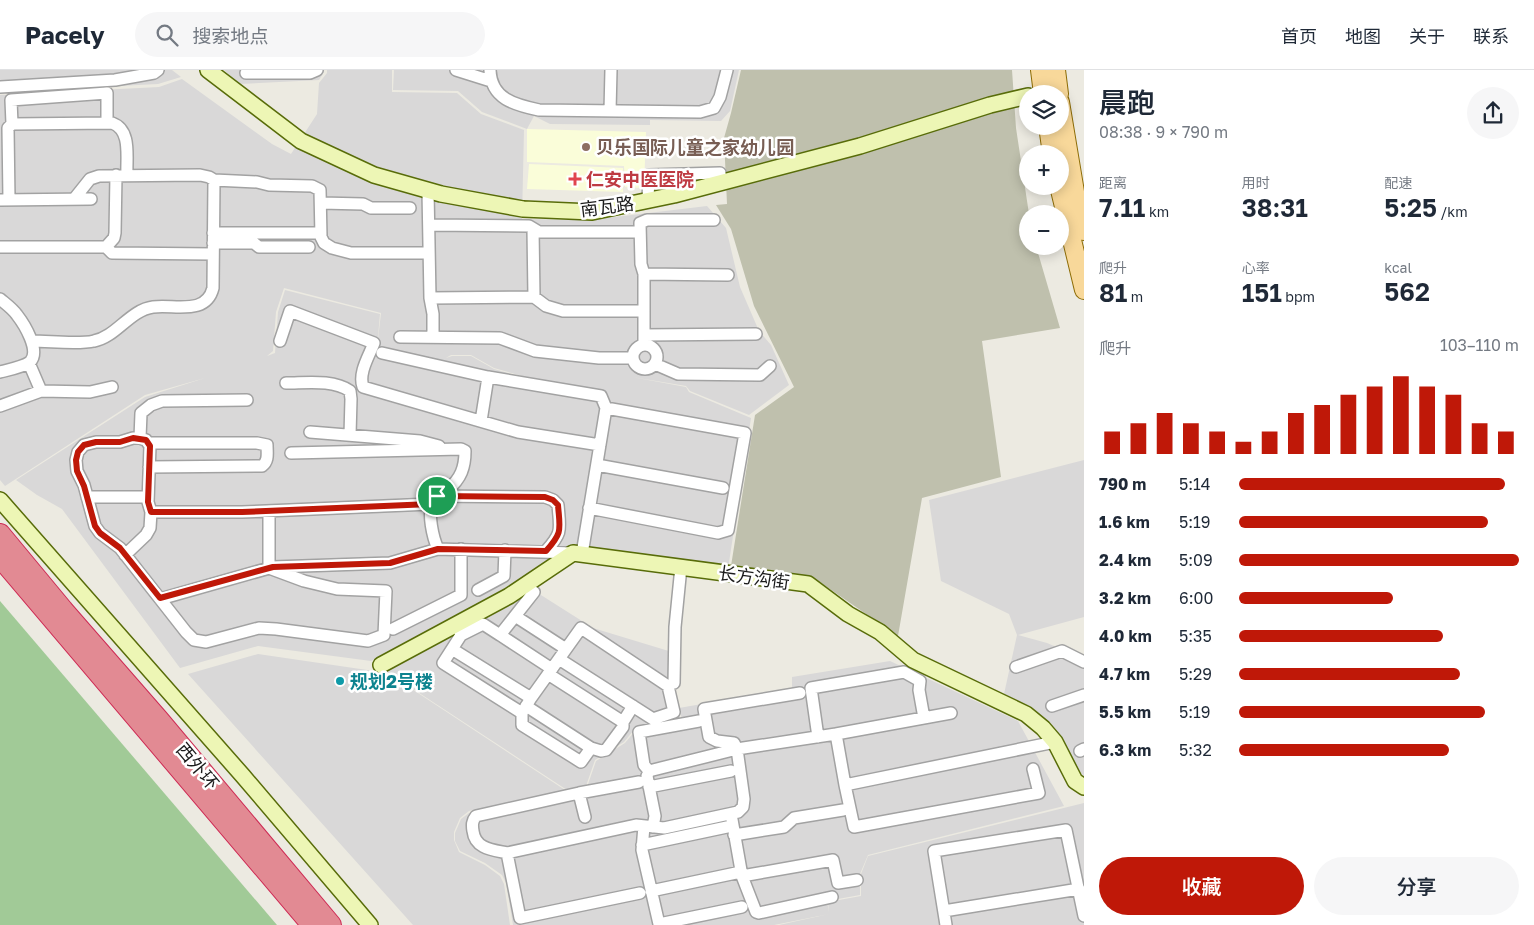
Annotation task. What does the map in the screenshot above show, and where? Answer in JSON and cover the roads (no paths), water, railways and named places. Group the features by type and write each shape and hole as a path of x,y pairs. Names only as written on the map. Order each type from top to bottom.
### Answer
{"highway":[{"path":"0,534 57,614"},
{"path":"0,557 57,614"},
{"name":"西外环","path":"57,614 312,925"},
{"name":"西外环","path":"57,614 159,720 330,925"}],"main road":[{"path":"1040,70 1047,85"},
{"path":"1054,85 1056,70"},
{"path":"1061,135 1084,231"},
{"path":"1061,195 1084,290"}],"street":[{"path":"0,87 115,80 154,73 158,70"},
{"name":"南瓦路","path":"208,70 301,140 374,176 441,194 524,209 592,212 721,183 860,146 990,105 1019,98"},
{"path":"246,73 310,73 317,70"},
{"path":"456,70 490,75 498,94 517,105 539,110 700,112 714,108 720,97 727,70"},
{"path":"610,111 611,70"},
{"path":"91,199 4,200 4,126 11,100 106,93 107,123"},
{"path":"4,126 107,123 118,125 124,131 126,139 115,233 106,247"},
{"path":"648,200 649,175 720,173 721,183"},
{"path":"74,199 90,180 99,176 200,175 214,180 257,182 269,185 312,186 320,190 320,237 324,243 340,252 429,253"},
{"path":"32,341 92,342 105,336 146,308 153,306 189,307 207,301 213,288 214,180"},
{"path":"428,190 430,298 433,314 433,337"},
{"path":"321,203 363,204 372,208 410,208"},
{"path":"714,220 647,220 640,223 641,264 644,274 644,340 654,349 657,356 655,364 649,369 642,369 635,364 633,358 636,349 644,340 756,334"},
{"path":"428,225 529,226 539,232 640,232"},
{"path":"533,229 534,297"},
{"path":"0,247 106,247 112,253 320,233"},
{"path":"213,243 254,243 259,247 309,248"},
{"path":"644,274 728,275"},
{"path":"430,298 534,297 546,306 563,311 644,311"},
{"path":"0,372 28,363 32,358 32,341 17,314 2,303"},
{"path":"280,341 290,311 374,343 362,374 361,381 363,387 518,432 600,445"},
{"path":"400,337 500,338 535,351 598,358 633,358"},
{"path":"381,665 459,630 577,553 589,508 606,408 601,396 488,376 382,352"},
{"path":"28,363 41,391"},
{"path":"655,364 678,374 760,375 770,366"},
{"path":"481,421 488,376"},
{"path":"286,383 344,386 350,391 351,399 350,435"},
{"path":"0,406 41,391 90,392 112,387"},
{"path":"125,555 146,536 151,523 148,497 150,446 144,440 141,414 151,404 162,401 247,400"},
{"path":"589,508 718,533 728,530 745,433 606,408"},
{"path":"310,432 420,441 450,449"},
{"path":"149,467 262,466 266,463 267,459 267,445 133,438 120,442 96,442 84,445 78,452 76,460 77,471 84,486 95,526 100,533 120,548 194,640 206,642 259,628 368,641 384,635 386,591 337,589 304,581 269,568"},
{"path":"291,453 461,448 465,451 460,477 434,500 432,535 438,549"},
{"path":"597,465 722,488"},
{"path":"87,497 148,497"},
{"path":"151,512 270,511 434,500 545,497 553,500 558,505 560,528 558,537 546,551"},
{"path":"0,500 243,776 370,925"},
{"path":"269,568 270,511"},
{"path":"160,598 269,568 390,563 438,549 577,553"},
{"path":"393,629 461,595 461,549"},
{"path":"478,590 504,576 505,550"},
{"name":"长方沟街","path":"577,553 808,584 848,614 880,632 913,660 1026,714 1043,728 1055,742 1075,781 1084,787"},
{"path":"674,683 675,627 681,567"},
{"path":"500,635 534,592"},
{"path":"515,616 556,663 622,722"},
{"path":"459,630 483,624 500,635 556,663 654,719 674,712 668,686 581,628 556,663 527,706 522,725 582,762 591,748"},
{"path":"459,630 443,663 527,706"},
{"path":"459,630 452,650 527,706 591,748 606,750 623,727 622,722 633,706"},
{"path":"1016,667 1062,651 1084,662"},
{"path":"818,736 810,688 895,673 904,672 920,681 919,690 924,718"},
{"path":"731,771 579,793 476,816 472,820 473,835 482,847 507,853 636,825 664,828 738,812 743,807 744,799 737,750 734,743 717,742 709,737 704,709 800,693"},
{"path":"1052,706 1084,695"},
{"path":"649,771 737,750 951,713"},
{"path":"649,771 644,765 639,732 699,721"},
{"path":"836,734 854,827 1039,793 1033,769"},
{"path":"845,785 1055,742"},
{"path":"649,771 644,785 655,816 649,826 642,850 645,892 658,924 742,907"},
{"path":"579,793 585,818"},
{"path":"642,845 731,831 784,827 794,818 843,810"},
{"path":"731,814 731,831 739,875 756,912 759,913 832,897"},
{"path":"946,925 934,851 1066,830 1084,916"},
{"path":"507,853 520,921 645,892 833,860 838,883 857,880"},
{"path":"944,911 1078,889"}],"place":[{"name":"贝乐国际儿童之家幼儿园","path":"586,147"},
{"name":"仁安中医医院","path":"575,179"},
{"name":"规划2号楼","path":"340,681"}]}
